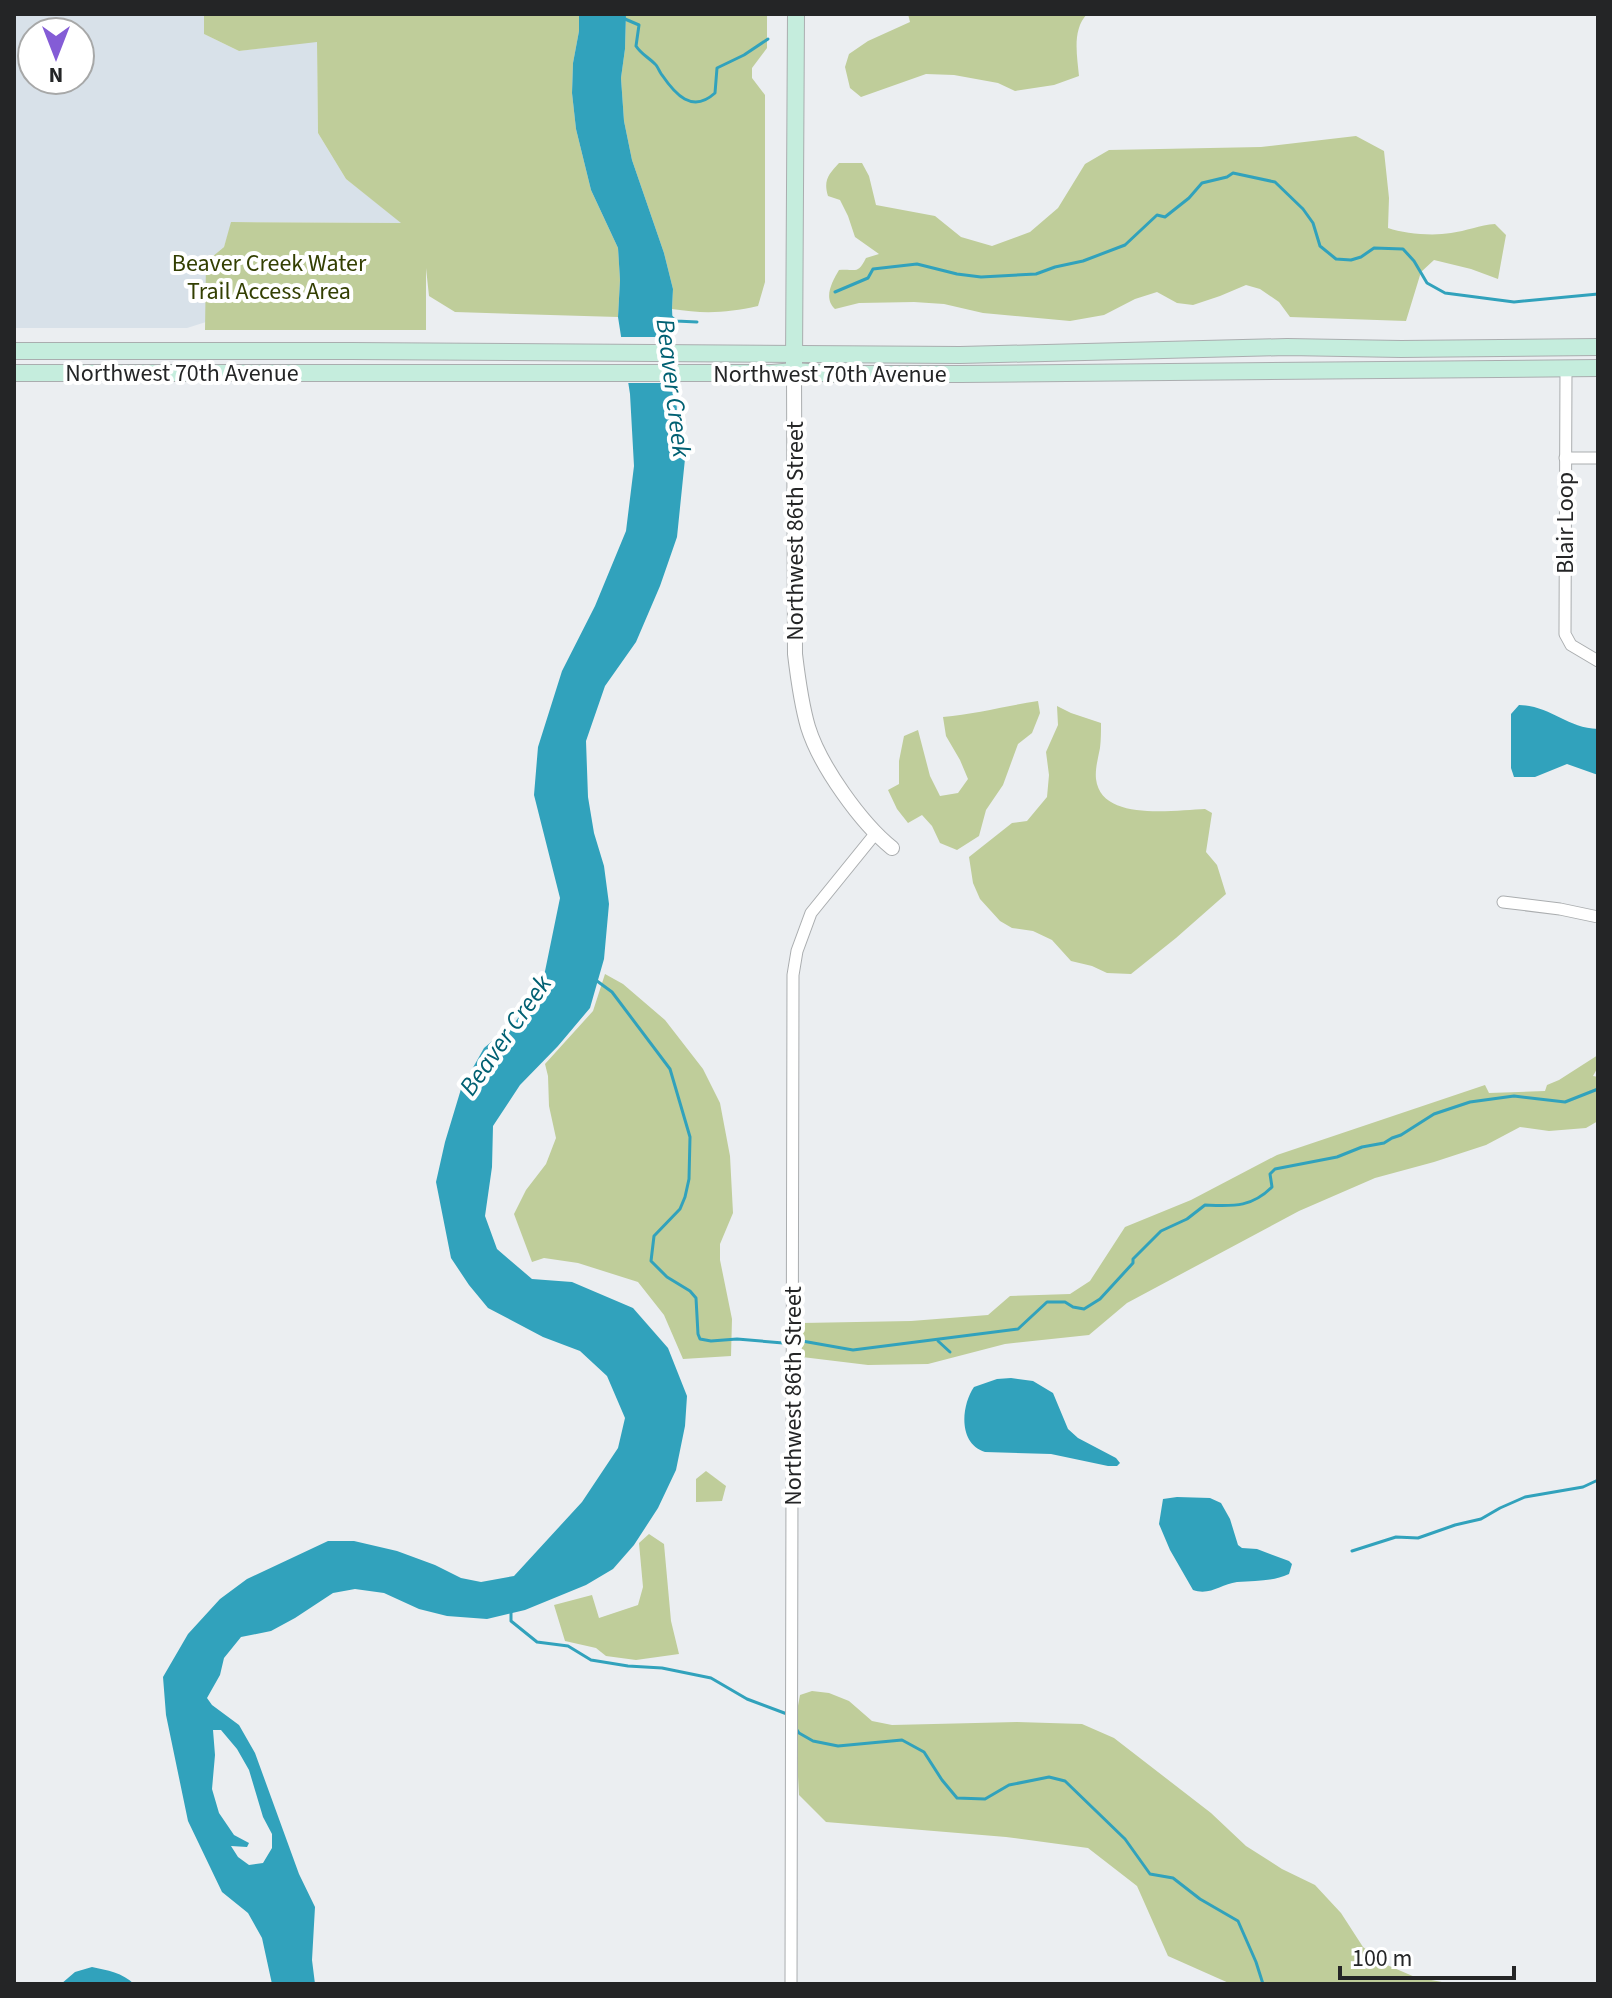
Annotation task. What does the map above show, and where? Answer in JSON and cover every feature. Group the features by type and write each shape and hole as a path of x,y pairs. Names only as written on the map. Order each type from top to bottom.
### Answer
{"main road":[{"name":"Northwest 86th Street","path":"794,363 796,14"},
{"name":"Northwest 70th Avenue","path":"14,373 772,373 794,363 960,355 1598,347"},
{"name":"Northwest 70th Avenue","path":"14,351 711,353 794,363 835,374 1598,368"}],"street":[{"path":"1327,370 1328,348"},
{"name":"Northwest 86th Street","path":"794,363 795,639 801,697 809,731 839,786 875,834 892,848"},
{"name":"Blair Loop","path":"1566,368 1565,634 1571,645 1598,661"},
{"path":"1565,458 1598,458"},
{"name":"Northwest 86th Street","path":"791,1984 793,975 797,951 811,913 875,834"},
{"path":"1503,902 1598,917"}],"shaded area":[{"path":"14,14 204,14 204,34 239,51 317,41 318,133 346,179 402,223 232,222 224,247 206,262 206,322 187,328 14,328"}],"green space":[{"name":"Beaver Creek Water Trail Access Area","path":"204,14 579,14 572,93 576,129 591,190 618,248 618,317 455,312 429,296 426,268 426,330 205,330 206,262 224,247 231,222 401,223 346,179 318,133 317,42 239,51 204,34"},
{"path":"626,14 767,14 767,48 752,68 752,78 765,95 765,282 758,306 715,312 672,309 673,289 664,253 632,160 624,121 621,78"},
{"path":"908,14 1087,14 1077,35 1079,76 1054,85 1015,91 998,83 954,75 926,74 861,97 850,88 845,67 849,54 868,41 910,22"},
{"path":"1356,136 1384,151 1389,198 1388,228 1436,234 1495,224 1506,235 1498,279 1434,260 1421,272 1406,321 1290,317 1279,302 1260,289 1246,285 1193,305 1177,303 1157,292 1104,315 1070,321 983,313 944,304 859,303 835,309 831,305 831,285 839,270 858,269 866,258 879,254 855,237 840,200 828,196 828,178 839,163 862,163 869,176 876,205 935,216 961,237 992,246 1030,232 1058,208 1085,164 1109,150 1261,147"},
{"path":"1038,701 1040,713 1032,733 1018,744 1003,785 986,810 979,836 957,850 940,843 932,826 922,815 908,823 888,790 899,784 904,736 918,730 930,776 940,796 958,793 968,779 946,736 943,717"},
{"path":"1057,706 1101,723 1096,779 1101,793 1111,802 1141,810 1205,809 1212,813 1206,852 1217,865 1226,894 1131,974 1107,973 1071,961 1052,940 1033,931 1012,928 1000,921 980,899 973,883 969,857 1012,823 1027,821 1047,797 1049,775 1046,752 1058,725"},
{"path":"605,974 623,984 665,1020 703,1069 720,1103 730,1156 733,1213 720,1244 720,1260 732,1319 731,1356 683,1359 664,1315 638,1282 578,1263 544,1258 532,1262 514,1214 526,1190 546,1164 556,1138 545,1064 593,1011"},
{"path":"1598,1055 1598,1067 1593,1076 1598,1077 1598,1121 1586,1128 1549,1131 1520,1127 1486,1145 1375,1178 1299,1211 1127,1303 1089,1335 1005,1344 928,1364 868,1365 802,1357 802,1323 911,1321 988,1315 1010,1296 1070,1294 1090,1281 1125,1227 1191,1200 1277,1155 1485,1085 1489,1093 1545,1091 1547,1085"},
{"path":"706,1471 726,1486 722,1501 696,1502 696,1479"},
{"path":"649,1534 664,1544 671,1621 679,1654 636,1660 606,1656 596,1648 565,1641 554,1605 592,1595 599,1618 638,1605 643,1587 639,1543"},
{"path":"812,1691 829,1693 849,1701 872,1721 892,1725 1082,1724 1114,1738 1211,1813 1246,1846 1315,1885 1341,1913 1363,1947 1387,1965 1415,1977 1444,1984 1231,1984 1168,1956 1137,1886 1088,1848 1006,1837 826,1822 799,1795 797,1711 800,1695"}],"water":[{"name":"Beaver Creek","path":"579,14 626,14 621,78 624,121 632,160 673,289 678,434 686,449 677,537 636,642 605,686 586,741 588,797 604,866 609,904 604,959 590,1008 520,1085 493,1126 492,1167 485,1216 497,1249 532,1279 572,1282 633,1308 668,1348 687,1396 685,1426 676,1470 658,1508 634,1545 613,1569 586,1585 525,1610 487,1619 447,1616 419,1609 384,1593 355,1589 333,1593 271,1631 241,1637 224,1658 220,1675 207,1698 239,1725 255,1753 299,1874 315,1907 312,1960 315,1984 272,1984 262,1938 248,1913 222,1892 188,1821 166,1715 163,1677 188,1634 220,1599 247,1579 328,1541 354,1541 397,1551 461,1578 481,1582 514,1576 582,1502 618,1448 625,1418 607,1376 580,1351 543,1337 488,1308 469,1285 451,1258 436,1182 461,1089 484,1048 516,1021 543,981 560,898 534,795 538,747 562,671 595,606 626,531 634,466 630,394 618,317 618,248 591,190 576,129 572,93","holes":["213,1730 221,1730 249,1770 263,1817 272,1834 272,1848 263,1863 249,1865 238,1857 231,1846 247,1847 249,1843 234,1835 219,1813 212,1789 215,1755"]},
{"path":"1519,705 1598,729 1598,775 1567,764 1535,777 1514,777 1511,768 1511,714"},
{"path":"1011,1378 1033,1381 1053,1393 1068,1429 1120,1463 1108,1466 1051,1454 985,1452 976,1448 964,1424 966,1404 974,1387"},
{"path":"1210,1498 1221,1503 1238,1545 1289,1561 1292,1564 1289,1574 1270,1580 1231,1583 1205,1592 1193,1590 1159,1524 1163,1499"},
{"path":"92,1967 120,1975 134,1984 61,1984 75,1972"}],"pier":[{"path":"617,337 677,337 680,383 624,383"}],"waterway":[{"path":"625,19 639,25 638,49 656,65 678,95 692,102 707,99 715,93 717,68 768,39"},
{"path":"835,292 868,278 873,269 917,264 981,277 1036,274 1083,261 1125,245 1157,215 1165,217 1189,198 1202,183 1233,173 1275,182 1303,209 1313,223 1320,246 1336,259 1351,260 1374,248 1403,249 1427,283 1445,293 1514,302 1598,294"},
{"name":"Beaver Creek","path":"670,316 676,321 697,322"},
{"path":"597,981 612,992 670,1069 690,1137 689,1179 685,1197 680,1209 654,1236 651,1261 696,1298 700,1339 783,1343"},
{"path":"802,1341 853,1350 1018,1329 1047,1302 1065,1302 1084,1309 1100,1299 1161,1231 1187,1219 1205,1205 1233,1205 1257,1199 1272,1187 1270,1174 1275,1169 1337,1157 1362,1147 1384,1143 1434,1114 1470,1102 1514,1096 1565,1102 1598,1089"},
{"path":"938,1341 950,1352"},
{"path":"1352,1551 1396,1537 1418,1538 1481,1519 1525,1497 1583,1487 1598,1480"},
{"path":"511,1610 511,1621 537,1642 568,1646 591,1660 662,1668 711,1678 747,1699 787,1714"},
{"path":"795,1727 813,1741 838,1746 902,1740 924,1752 957,1798 985,1799 1009,1785 1049,1777 1065,1781 1125,1839 1150,1874 1173,1878 1200,1899 1238,1921 1263,1984"}]}
